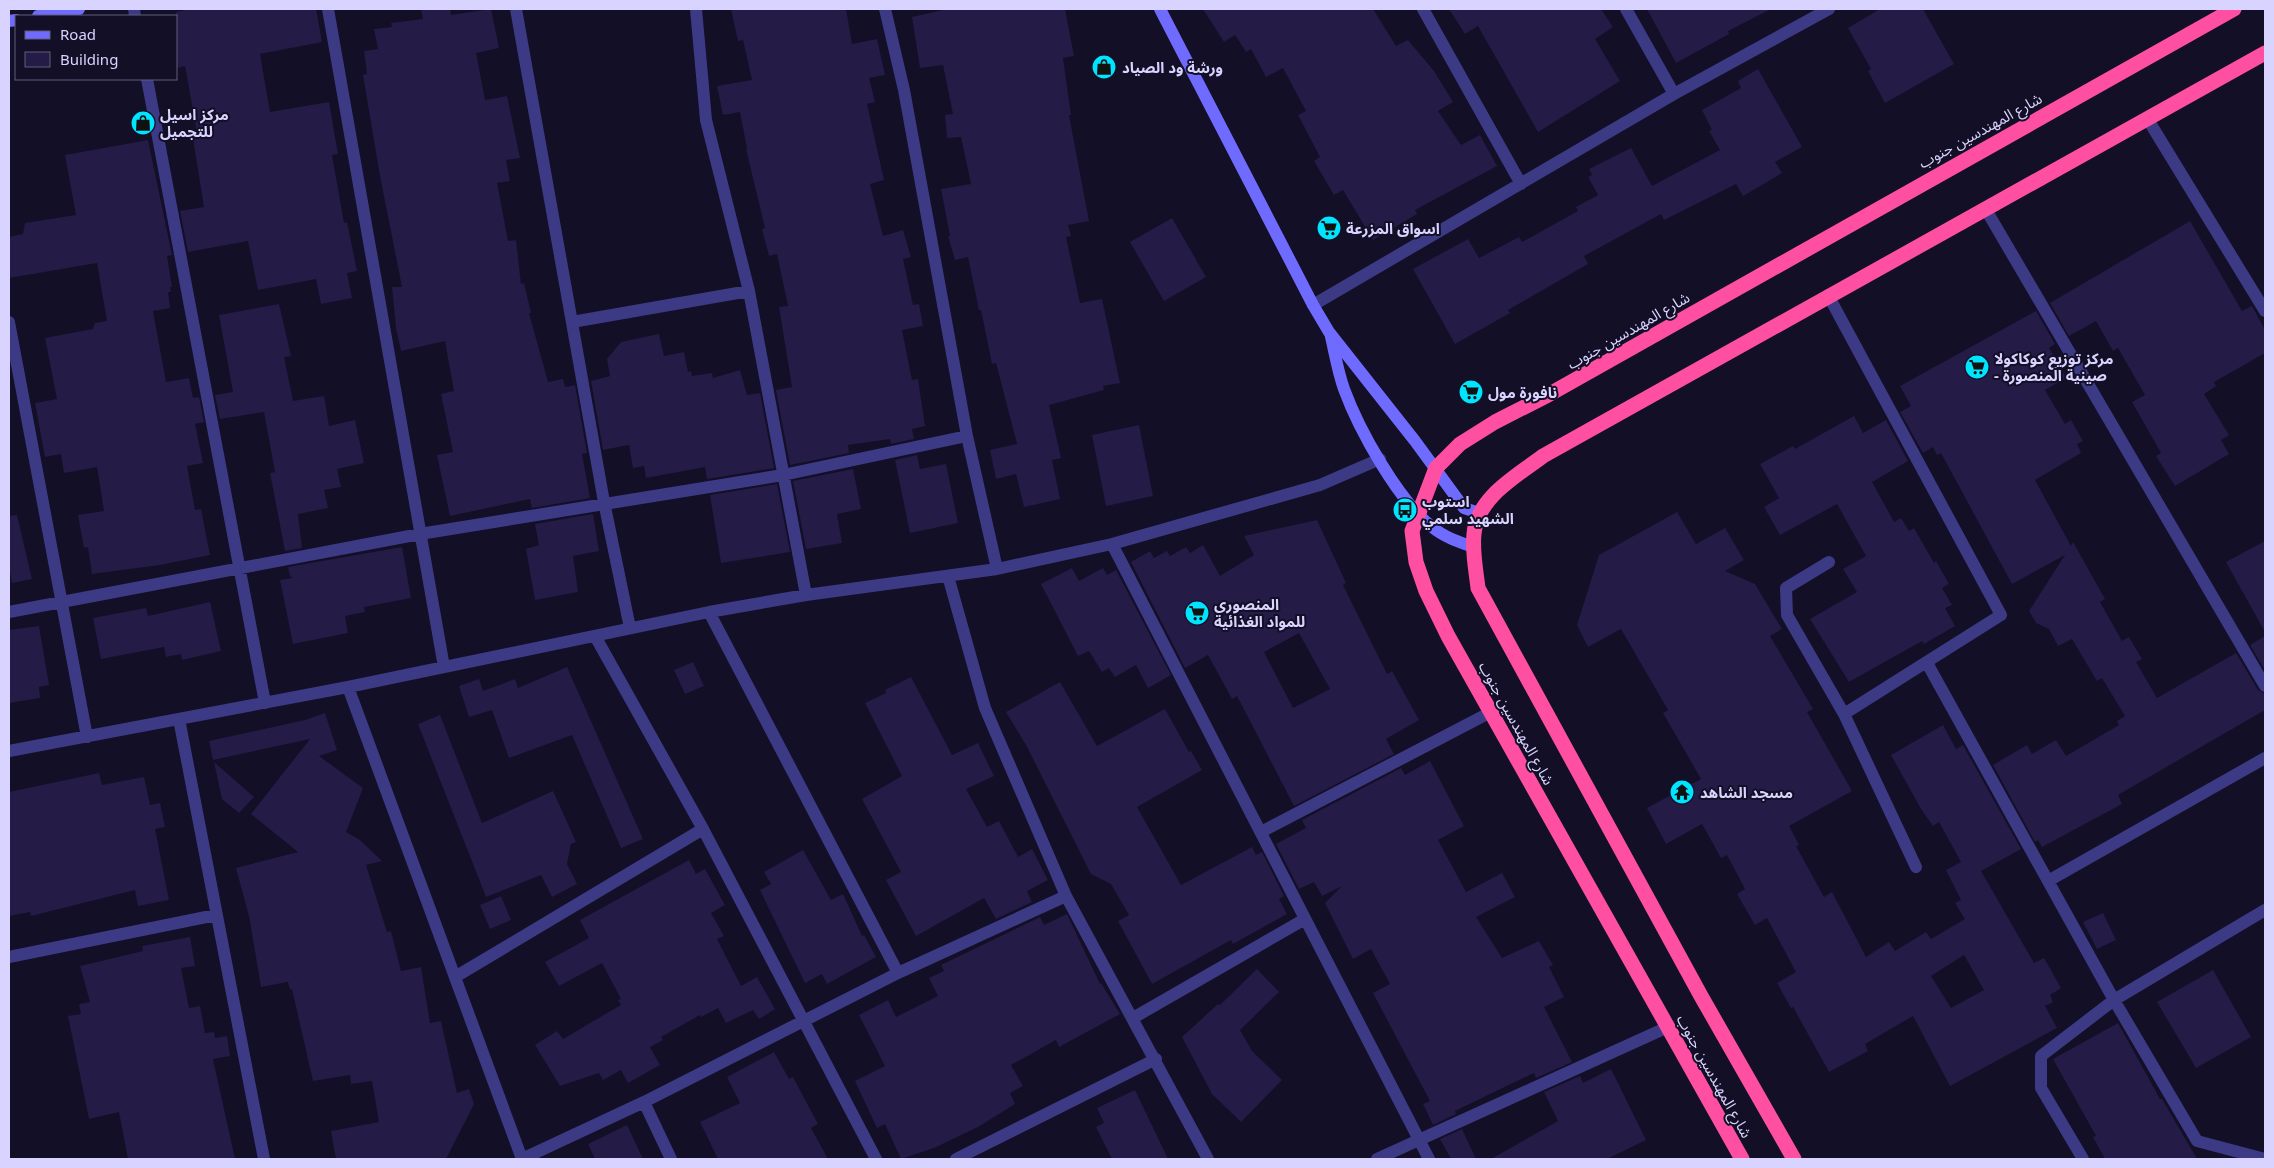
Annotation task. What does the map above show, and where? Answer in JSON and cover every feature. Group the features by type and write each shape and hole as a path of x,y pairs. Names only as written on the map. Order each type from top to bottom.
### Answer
{"highway":[{"name":"شارع المهندسين جنوب","path":"1742,1159 1491,712 1426,591 1416,562 1412,531 1417,513 1436,468 1460,444 1495,422 1548,395 2234,9"},
{"name":"شارع المهندسين جنوب","path":"1794,1159 1701,996 1478,588 1473,547 1474,532 1479,513 1493,495 1543,456 1828,295 2265,53"}],"street":[{"path":"44,15 79,9"},
{"path":"328,9 444,667"},
{"path":"516,9 604,502 630,628"},
{"path":"696,9 706,120 749,292 806,595"},
{"path":"885,9 904,90 966,436 997,569"},
{"path":"1160,9 1313,305 1329,332 1436,468 1464,508 1479,513"},
{"path":"1423,9 1521,184"},
{"path":"1626,9 1674,94"},
{"path":"1313,305 1808,14 1829,9"},
{"path":"147,80 265,703"},
{"path":"2147,118 2265,311"},
{"path":"1985,208 2265,686"},
{"path":"572,322 749,292"},
{"path":"1828,295 2001,615 1844,714"},
{"path":"9,322 86,736"},
{"path":"1329,332 1344,388 1380,459 1417,513 1432,527 1445,535 1473,547"},
{"path":"9,612 420,534 604,502 783,475 966,436"},
{"path":"9,751 348,687 709,612 806,595 997,569 1112,544 1320,485 1380,459"},
{"path":"1112,544 1429,1159"},
{"path":"1830,562 1786,588 1787,615 1844,714 1916,867"},
{"path":"948,576 985,708 1066,896 1156,1059 1208,1159"},
{"path":"709,612 898,973"},
{"path":"595,636 702,829 876,1159"},
{"path":"1927,663 2114,1000 2197,1141 2265,1159"},
{"path":"348,687 522,1159 644,1102 898,973 1066,896"},
{"path":"1260,832 1491,712"},
{"path":"179,719 264,1159"},
{"path":"2048,881 2265,758"},
{"path":"454,977 702,829"},
{"path":"2083,1159 2041,1088 2041,1056 2114,1000 2265,910"},
{"path":"9,957 216,915"},
{"path":"1133,1018 1305,919"},
{"path":"1377,1159 1668,1027"},
{"path":"956,1159 1156,1059"},
{"path":"644,1102 671,1159"}],"building":[{"path":"190,9 316,9 322,42 260,54 270,112 329,102 338,154 332,155 344,223 347,222 357,271 347,273 352,298 321,304 316,279 258,290 248,241 188,252 180,211 204,207 193,139 198,138 185,66 178,68 178,15 176,15 176,12"},
{"path":"421,9 450,9 451,15 491,9 499,48 476,53 485,100 507,96 520,158 506,160 510,181 497,183 508,241 516,240 521,284 524,283 531,313 529,313 548,382 563,379 565,387 575,385 587,453 582,454 590,498 532,508 530,499 450,516 437,455 453,452 441,394 454,391 445,341 401,351 396,328 392,287 402,287 380,176 363,75 367,74 364,51 378,49 374,29 392,27 391,23 423,19"},
{"path":"731,9 846,9 852,44 877,39 885,75 869,78 875,102 867,104 884,180 870,184 883,236 903,230 911,257 903,259 913,305 919,304 923,326 902,330 912,380 918,379 925,426 912,429 914,439 891,444 890,439 848,445 849,453 790,465 776,390 792,387 779,307 788,306 777,254 769,256 762,229 765,228 746,149 740,112 723,115 717,86 752,80 743,40 738,41"},
{"path":"948,9 1065,9 1074,56 1063,58 1071,115 1069,115 1089,221 1068,225 1071,236 1066,237 1080,303 1102,299 1120,383 1103,386 1104,390 1049,405 1061,458 1052,460 1060,499 1024,507 1016,474 996,479 990,450 1017,444 996,363 992,364 968,257 955,260 948,236 950,236 941,189 971,184 961,137 947,138 945,115 953,114 943,65 920,68 912,17"},
{"path":"1203,9 1373,9 1396,46 1408,40 1434,71 1453,102 1438,111 1461,145 1480,135 1497,166 1415,210 1417,214 1373,240 1343,190 1334,195 1314,161 1320,157 1298,115 1306,111 1283,68 1266,77 1251,49 1246,52 1235,35 1224,42"},
{"path":"1449,9 1601,9 1613,27 1595,39 1620,81 1538,132 1478,26 1465,34"},
{"path":"1647,9 1771,9 1728,31 1729,34 1676,63"},
{"path":"1880,9 1923,9 1954,64 1885,103 1868,71 1871,69 1848,28"},
{"path":"1758,69 1802,147 1775,162 1782,173 1743,196 1736,184 1664,220 1661,214 1584,256 1588,264 1508,310 1510,313 1455,344 1413,269 1468,239 1479,258 1519,237 1522,242 1578,211 1576,207 1598,195 1588,177 1592,175 1589,169 1631,148 1652,186 1720,150 1709,131 1712,130 1702,110 1741,88 1738,81"},
{"path":"148,140 172,255 167,256 172,287 170,287 171,292 168,292 170,308 153,311 166,382 189,378 193,398 199,397 204,422 195,424 203,463 187,466 195,510 201,509 210,555 160,565 92,574 88,547 84,548 78,515 104,511 97,467 64,473 61,454 45,457 35,403 57,399 45,338 93,329 95,323 107,321 97,263 9,278 9,237 23,234 25,223 76,215 65,155"},
{"path":"1172,218 1206,277 1164,301 1130,242"},
{"path":"2190,221 2242,311 2252,306 2265,330 2265,353 2214,382 2216,386 2204,394 2229,435 2221,440 2229,454 2175,486 2156,456 2161,453 2132,402 2145,395 2118,348 2113,351 2096,321 2069,336 2050,303"},
{"path":"279,304 291,356 284,357 293,401 324,396 329,426 355,420 364,463 337,469 341,487 324,490 328,508 298,514 302,548 285,551 270,473 275,472 264,412 220,419 215,395 233,392 219,315"},
{"path":"2036,311 2055,344 2049,348 2066,378 2045,390 2065,424 2071,420 2083,441 2077,444 2081,453 2035,480 2071,546 2073,542 2105,599 2100,602 2122,641 2129,637 2142,659 2136,662 2157,698 2236,653 2258,690 2265,694 2265,710 2118,795 2122,804 2042,847 2038,840 2035,842 1993,765 2027,745 2032,754 2056,740 2066,756 2119,725 2117,721 2125,716 2102,678 2097,681 2072,639 2058,646 2049,629 2036,623 2029,611 2065,555 2012,584 1941,453 1937,455 1933,447 1923,453 1900,412 1911,406 1900,386"},
{"path":"659,334 664,356 684,352 688,372 691,371 692,376 712,373 713,378 740,370 747,395 760,393 774,468 707,479 705,467 646,478 644,466 633,468 629,445 603,450 591,381 610,376 607,359 621,342"},
{"path":"1854,416 1863,433 1886,420 1908,461 1872,482 1894,522 1901,518 1909,531 1914,528 1934,563 1936,561 1949,584 1942,588 1952,605 1945,608 1955,626 1924,644 1922,641 1849,682 1810,619 1857,592 1843,569 1866,556 1837,504 1780,535 1764,507 1779,498 1760,464 1793,446 1795,449"},
{"path":"1139,425 1153,496 1106,506 1092,435"},
{"path":"917,455 920,469 946,464 958,523 910,533 895,460"},
{"path":"853,469 861,509 837,514 842,543 806,549 793,481"},
{"path":"777,484 790,552 721,563 710,495"},
{"path":"1677,512 1696,544 1725,528 1744,560 1725,571 1755,584 1782,629 1770,636 1813,709 1807,712 1852,791 1789,826 1799,845 1796,846 1824,897 1832,892 1866,957 1889,942 1895,951 1926,932 1931,939 1965,919 1955,903 1961,900 1946,870 1961,862 1939,822 1933,826 1921,809 1891,755 1943,725 1956,749 1963,745 2021,849 1981,871 2034,963 2044,958 2061,988 2050,995 2053,1002 2045,1006 2057,1028 1950,1086 1913,1016 1865,1044 1868,1051 1829,1072 1793,1007 1791,1008 1777,983 1796,972 1767,918 1755,925 1737,894 1745,889 1727,855 1721,858 1702,824 1666,844 1647,808 1701,779 1663,713 1668,710 1621,629 1588,647 1577,625 1599,555","holes":["1964,955 1984,990 1951,1008 1931,976"]},
{"path":"593,514 599,551 573,556 578,592 535,600 526,549 539,545 535,524"},
{"path":"17,515 32,579 12,583 9,567 9,516"},
{"path":"1317,520 1346,583 1343,585 1387,674 1392,671 1419,720 1386,739 1394,754 1294,806 1237,696 1232,699 1208,655 1185,668 1131,562 1150,551 1154,558 1167,551 1170,556 1186,547 1190,553 1203,545 1220,576 1254,555 1244,536","holes":["1299,633 1330,689 1293,708 1264,652"]},
{"path":"2265,541 2265,632 2226,562"},
{"path":"402,547 411,598 364,607 365,612 345,616 348,633 293,644 280,580 293,578 290,576 288,567"},
{"path":"1072,568 1079,581 1103,568 1107,575 1116,570 1171,675 1148,688 1136,665 1115,677 1109,668 1102,672 1089,651 1078,656 1041,584"},
{"path":"210,602 221,651 182,660 181,654 166,657 164,647 101,659 93,618 146,608 148,616"},
{"path":"39,626 49,685 39,687 40,698 9,703 9,630"},
{"path":"2265,636 2265,670 2250,645"},
{"path":"693,662 704,686 685,694 674,670"},
{"path":"567,667 643,839 621,848 572,735 509,758 492,710 469,717 459,686 479,679 483,691 515,679 518,688"},
{"path":"911,677 952,755 978,743 994,776 966,789 987,827 999,821 1018,857 1032,849 1048,880 1027,891 1032,902 996,919 984,898 916,936 886,880 901,872 862,799 902,776 865,703 886,693 885,690"},
{"path":"1060,682 1097,746 1165,709 1189,752 1191,751 1202,770 1137,807 1181,885 1252,847 1256,855 1262,852 1284,896 1279,899 1287,914 1233,944 1231,940 1152,984 1118,921 1129,915 1111,884 1091,874 1026,745 1006,712"},
{"path":"325,713 337,750 319,756 363,788 346,832 360,840 382,861 366,865 387,932 391,931 401,971 421,967 430,1023 441,1021 457,1093 469,1089 474,1104 446,1159 336,1159 331,1131 379,1122 372,1081 351,1084 350,1075 313,1081 292,989 290,990 288,982 261,987 249,916 236,868 298,852 251,814 310,739 213,760 209,741 305,720"},
{"path":"440,715 482,823 553,791 576,842 571,844 567,864 577,884 552,897 541,875 486,897 418,724"},
{"path":"1430,761 1464,826 1438,840 1466,892 1502,873 1515,897 1476,917 1502,958 1539,941 1553,965 1549,967 1564,997 1544,1007 1572,1062 1536,1078 1534,1073 1455,1111 1456,1114 1433,1125 1423,1104 1430,1101 1373,993 1390,984 1371,949 1353,959 1325,903 1342,886 1322,896 1314,882 1299,889 1276,844 1306,828 1302,820 1401,768 1405,775"},
{"path":"214,762 254,797 239,813 222,799"},
{"path":"99,773 102,785 144,777 150,805 160,803 165,827 155,829 169,900 138,906 135,890 31,916 30,912 9,916 9,792"},
{"path":"803,850 831,900 843,894 862,936 864,935 876,957 827,984 822,974 805,983 760,890 771,884 764,872"},
{"path":"689,860 696,874 705,869 725,905 711,913 724,936 717,939 741,986 757,977 775,1009 759,1019 753,1010 726,1023 718,1008 701,1017 700,1015 661,1037 663,1040 650,1047 660,1065 628,1083 621,1070 603,1080 599,1073 560,1086 535,1045 557,1031 563,1039 621,1005 618,1000 621,999 602,963 559,986 545,962 589,938 580,920"},
{"path":"501,896 511,920 490,929 480,905"},
{"path":"2103,913 2116,940 2097,949 2083,922"},
{"path":"1067,914 1100,984 1120,1014 1059,1047 1056,1040 1011,1065 1023,1086 1010,1093 1015,1104 978,1127 934,1148 901,1159 885,1124 877,1128 855,1081 885,1066 859,1015 888,1000 896,1017 938,996 929,978 944,971 941,965 1040,917 1044,925"},
{"path":"190,937 195,966 181,968 189,1008 200,1006 205,1033 214,1032 215,1038 227,1036 230,1056 213,1059 235,1159 128,1159 119,1112 89,1119 68,1016 81,1014 79,1004 90,1002 80,966 143,951 142,946"},
{"path":"1257,969 1279,992 1240,1030 1252,1051 1282,1080 1241,1122 1212,1094 1182,1037 1218,1004 1220,1005"},
{"path":"2213,970 2251,1037 2196,1068 2157,1002"},
{"path":"2118,1023 2160,1099 2162,1099 2197,1159 2105,1159 2093,1137 2096,1136 2053,1059"},
{"path":"774,1052 789,1079 793,1077 818,1124 811,1128 828,1159 718,1159 700,1122 740,1103 727,1077"},
{"path":"1611,1069 1646,1140 1607,1159 1491,1159 1558,1121 1544,1092 1580,1076 1583,1083"},
{"path":"1135,1090 1168,1159 1112,1159 1096,1127 1104,1123 1097,1108"},
{"path":"627,1125 643,1159 595,1159 588,1144"},
{"path":"1462,1129 1476,1159 1451,1159 1440,1139"}],"place":[{"name":"ورشة ود الصياد","path":"1104,67"},
{"name":"مركز اسيل للتجميل","path":"143,123"},
{"name":"اسواق المزرعة","path":"1329,228"},
{"name":"مركز توزيع كوكاكولا - صينية المنصورة","path":"1977,367"},
{"name":"نافورة مول","path":"1471,392"},
{"name":"استوب الشهيد سلمي","path":"1405,510"},
{"name":"المنصوري للمواد الغذائية","path":"1197,613"},
{"name":"مسجد الشاهد","path":"1682,792"}]}
